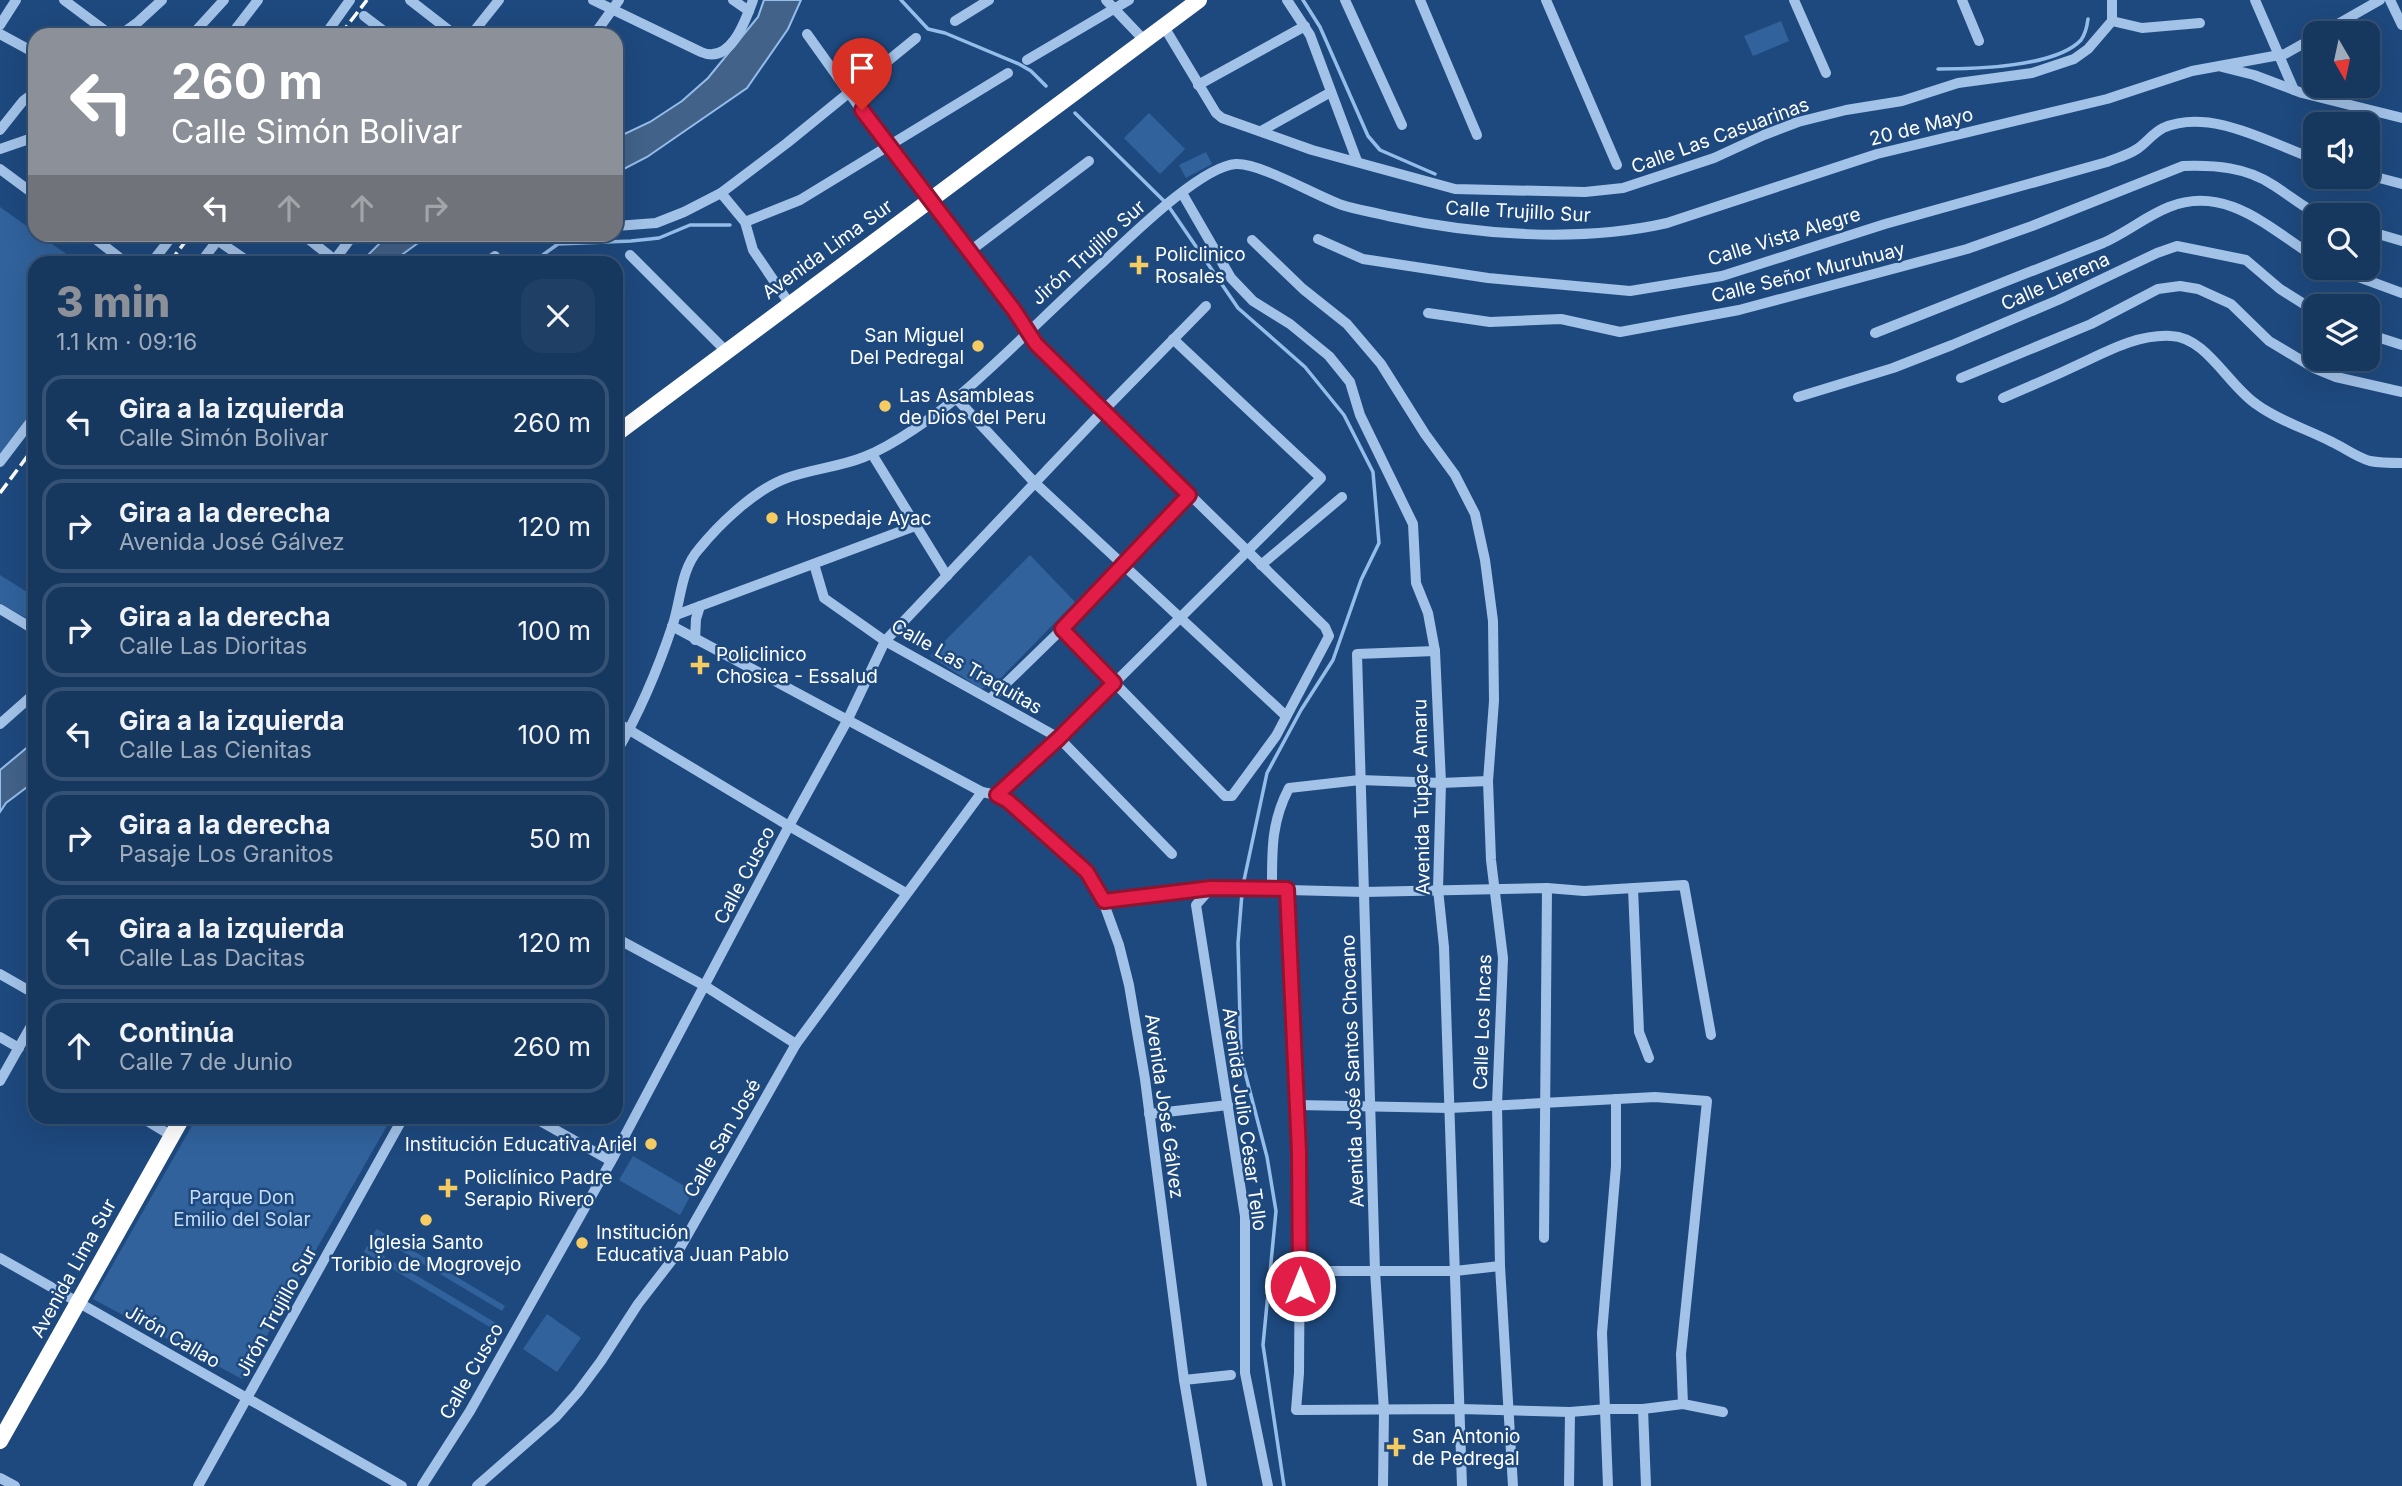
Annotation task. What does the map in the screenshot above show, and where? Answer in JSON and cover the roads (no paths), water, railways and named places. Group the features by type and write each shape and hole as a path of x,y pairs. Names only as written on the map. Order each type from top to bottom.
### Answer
{"highway":[{"name":"Avenida Lima Sur","path":"623,429 1199,0"},
{"name":"Avenida Lima Sur","path":"0,1441 179,1124"}],"street":[{"path":"0,25 16,0"},
{"path":"64,0 102,28"},
{"path":"130,28 162,0"},
{"path":"198,28 224,0"},
{"path":"236,28 258,0"},
{"path":"410,0 446,28"},
{"path":"477,28 499,0"},
{"path":"593,0 616,4 701,52 716,55 729,47 751,6 733,0"},
{"path":"1027,60 1110,4 1129,0"},
{"path":"1287,0 1305,26 1357,161"},
{"path":"1345,0 1402,125"},
{"path":"1420,0 1477,135"},
{"path":"1546,0 1617,165"},
{"path":"1794,0 1826,73"},
{"path":"1962,0 1979,41"},
{"path":"2255,0 2294,90"},
{"path":"2343,21 2380,0"},
{"path":"2390,0 2402,25"},
{"path":"330,28 347,1"},
{"path":"2114,1 2112,21 2142,28 2200,23"},
{"path":"955,21 981,2"},
{"path":"599,28 616,4"},
{"path":"1110,4 1144,40"},
{"path":"365,16 380,28"},
{"name":"Calle Las Casuarinas","path":"1163,25 1219,116 1312,150 1455,189 1585,192 1623,188 1714,158 1798,122 1841,111 1902,101 1958,83 2032,73 2074,60 2088,49 2112,21"},
{"path":"1198,85 1305,26"},
{"path":"0,34 28,49"},
{"path":"807,34 887,146 931,199 1029,330 1036,344 1325,627 1329,636 1276,736 1232,796 1225,796 1062,629"},
{"path":"623,225 656,223 721,193 916,38"},
{"name":"20 de Mayo","path":"1636,230 1667,223 1877,154 2106,99 2172,77 2216,66 2278,55 2303,43"},
{"path":"2216,66 2254,75 2294,90 2402,118"},
{"path":"745,222 800,200 1008,73"},
{"path":"1261,131 1331,92"},
{"path":"2,124 28,97"},
{"name":"Calle Vista Alegre","path":"1318,239 1363,259 1488,278 1630,291 1722,276 1885,223 2107,162 2136,150 2163,129 2205,124 2242,130 2303,154"},
{"path":"0,149 28,139"},
{"path":"970,251 1089,161"},
{"name":"Calle Trujillo Sur","path":"1167,204 1202,179 1236,164 1252,167 1345,206 1447,228 1574,234 1636,230"},
{"name":"Calle Señor Muruhuay","path":"1428,313 1490,321 1561,320 1620,332 1740,310 1967,248 2032,226 2183,166 2211,166 2249,173 2303,205"},
{"path":"0,169 28,190"},
{"path":"2380,178 2402,184"},
{"path":"721,193 745,222 753,250 789,303"},
{"name":"Avenida Túpac Amaru","path":"1182,193 1231,278 1253,301 1290,324 1329,356 1350,382 1360,415 1413,524 1416,583 1428,613 1435,651 1441,783 1438,889 1444,947 1462,1486"},
{"path":"1875,333 2124,234 2169,207 2196,202 2240,209 2252,214 2303,249"},
{"name":"Jirón Trujillo Sur","path":"623,741 655,675 691,559 715,532 756,495 787,478 846,464 872,454 930,418 956,398 1167,204"},
{"path":"2380,235 2402,241"},
{"name":"Calle Los Incas","path":"1252,240 1303,289 1347,324 1381,364 1425,434 1455,475 1475,514 1486,560 1493,621 1494,701 1488,781 1491,860 1503,958 1497,1105 1500,1266 1513,1486"},
{"path":"99,242 117,256"},
{"path":"157,256 168,242"},
{"path":"206,256 216,242"},
{"path":"226,242 242,256"},
{"path":"312,242 328,256"},
{"path":"338,256 349,242"},
{"name":"Calle Lierena","path":"1798,397 1893,368 1952,345 2177,246 2246,260 2280,289 2303,304"},
{"path":"630,255 726,351"},
{"path":"2367,280 2402,293"},
{"path":"1961,378 2091,324 2153,291 2180,286 2198,289 2231,304 2269,341 2314,368 2336,377 2402,392"},
{"name":"Calle Cusco","path":"422,1486 470,1411 611,1161 847,721 885,641 1206,306"},
{"path":"2003,398 2125,343 2172,335 2191,341 2200,348 2233,385 2276,417 2364,459 2402,463"},
{"path":"2380,338 2402,345"},
{"path":"997,795 1059,738 1321,478 1173,339"},
{"path":"956,398 1034,483 1286,716"},
{"path":"0,462 28,425"},
{"path":"872,454 947,576"},
{"path":"989,699 1125,565 1189,495"},
{"path":"1261,565 1342,497"},
{"path":"674,620 700,606 915,526"},
{"name":"Calle Las Traquitas","path":"814,564 824,598 885,641 1059,738 1172,854"},
{"path":"695,640 696,618 700,606"},
{"path":"0,609 28,626"},
{"name":"Avenida José Gálvez","path":"674,620 695,640 982,792 1008,801 1087,872 1104,901 1129,985 1184,1380 1202,1486"},
{"name":"Avenida José Santos Chocano","path":"1383,1486 1384,1411 1375,1271 1357,654 1435,651"},
{"path":"0,724 28,698"},
{"path":"623,726 906,893"},
{"path":"1272,888 1272,846 1278,808 1289,788 1360,780 1441,783 1488,781"},
{"name":"Calle San José","path":"477,1486 556,1417 579,1392 638,1304 676,1255 796,1044 982,792"},
{"path":"1104,901 1211,888 1364,892 1547,888 1584,891 1684,885 1711,1035"},
{"name":"Avenida Julio César Tello","path":"1211,888 1196,905 1244,1216 1245,1373 1268,1486"},
{"path":"1544,1238 1547,888"},
{"path":"1633,888 1639,1032 1649,1058"},
{"path":"1287,889 1297,1105 1300,1271 1296,1410 1460,1409 1570,1412 1643,1409 1683,1404 1723,1412"},
{"path":"623,942 705,986 796,1044"},
{"path":"0,975 28,990"},
{"path":"0,1081 28,1032"},
{"path":"0,1037 19,1048"},
{"path":"1297,1105 1450,1108 1655,1097 1707,1101 1681,1354 1683,1404"},
{"path":"1608,1486 1602,1333 1616,1166 1616,1099"},
{"path":"1149,1114 1227,1105"},
{"path":"152,1124 172,1136"},
{"name":"Jirón Trujillo Sur","path":"198,1486 400,1124"},
{"path":"545,1124 611,1161"},
{"name":"Jirón Callao","path":"0,1258 402,1486"},
{"path":"1300,1271 1455,1271 1500,1266"},
{"path":"1184,1380 1231,1375"},
{"path":"1643,1409 1646,1486"},
{"path":"1569,1486 1570,1412"},
{"path":"0,1478 15,1486"}],"waterway":[{"path":"901,0 928,29 945,33 1019,64 1031,71 1046,86"},
{"path":"1303,0 1320,27 1368,136 1380,150 1435,174"},
{"path":"1938,69 2013,65 2053,56 2081,40 2088,19"},
{"path":"1075,113 1167,204 1238,308 1305,367 1344,415 1373,472 1379,543 1361,580 1333,660 1301,710 1267,773 1243,885"},
{"path":"623,241 659,238 690,225 730,225"},
{"path":"541,256 558,244 607,242"},
{"path":"1242,893 1238,943 1241,1057 1267,1157 1276,1211 1263,1345 1284,1486"}],"railway":[{"path":"345,28 367,0"},
{"path":"174,256 185,242"},
{"path":"0,493 28,455"}],"place":[{"name":"Policlinico Rosales","path":"1139,265"},
{"name":"San Miguel Del Pedregal","path":"978,346"},
{"name":"Las Asambleas de Dios del Peru","path":"885,406"},
{"name":"Hospedaje Ayac","path":"772,518"},
{"name":"Policlinico Chosica - Essalud","path":"700,665"},
{"name":"Institución Educativa Ariel","path":"651,1144"},
{"name":"Policlínico Padre Serapio Rivero","path":"448,1188"},
{"name":"Iglesia Santo Toribio de Mogrovejo","path":"426,1220"},
{"name":"Institución Educativa Juan Pablo","path":"582,1243"},
{"name":"San Antonio de Pedregal","path":"1396,1447"}],"park label":[{"name":"Parque Don Emilio del Solar","path":"242,1208"}]}
